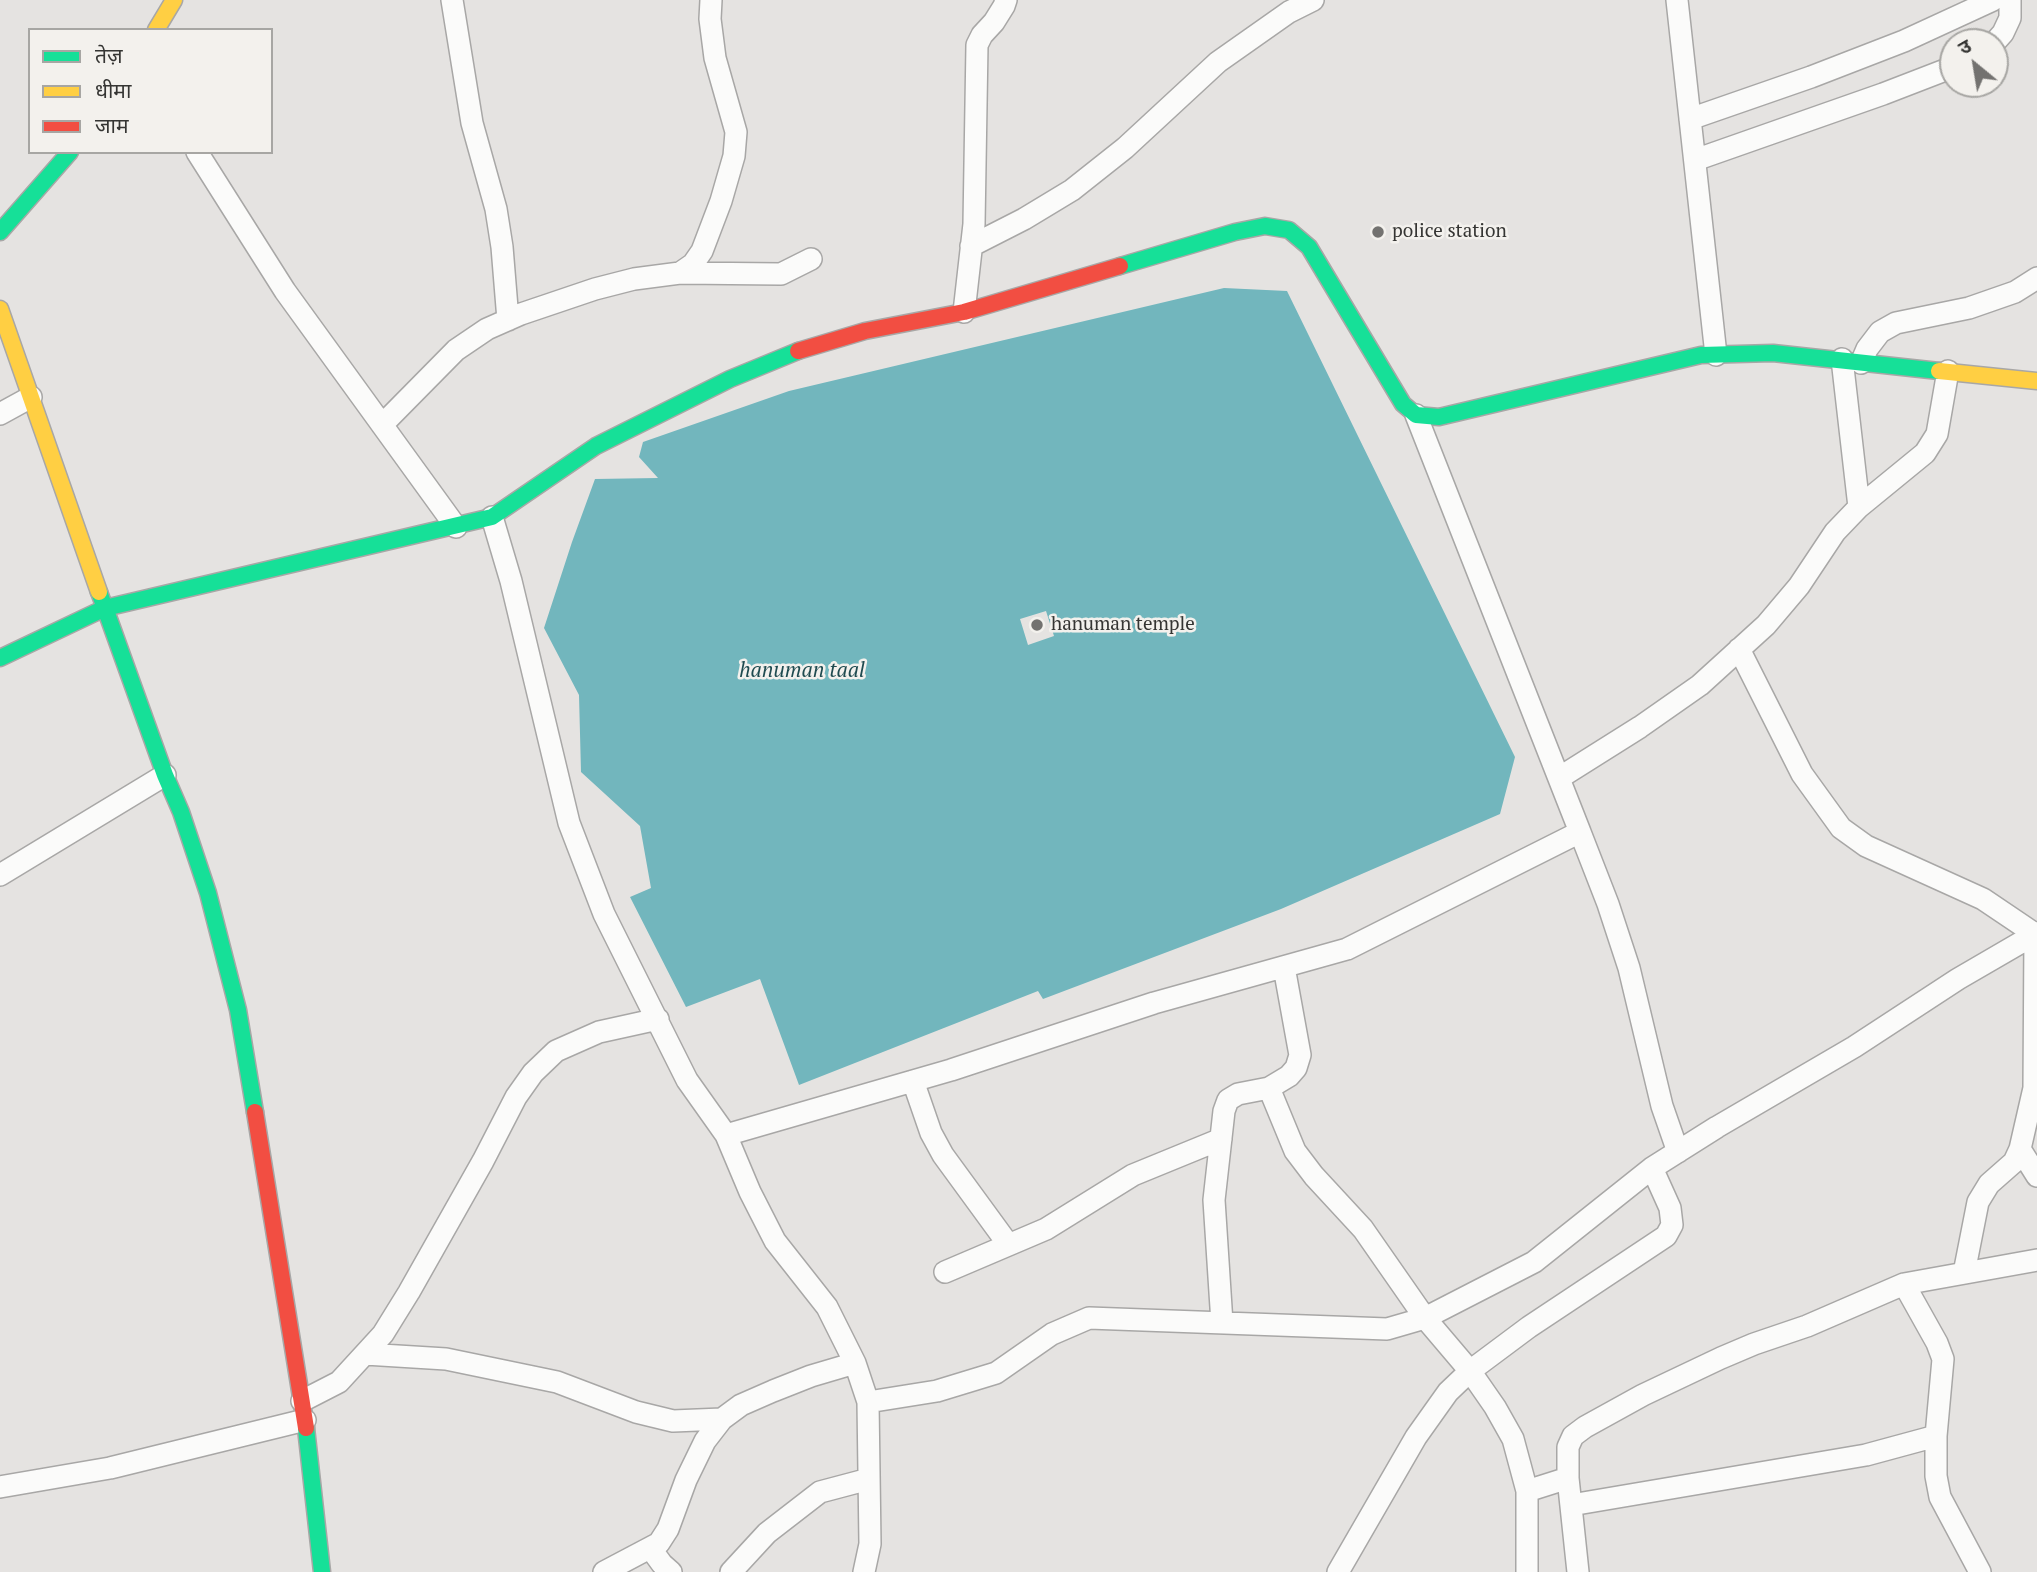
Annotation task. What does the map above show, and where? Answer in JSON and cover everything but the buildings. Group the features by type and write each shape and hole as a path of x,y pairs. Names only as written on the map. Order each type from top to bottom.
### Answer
{"street":[{"path":"157,28 174,0"},
{"path":"452,0 472,123 496,209 508,320"},
{"path":"680,273 693,264 702,251 734,156 736,132 715,58 710,19 711,0"},
{"path":"964,312 974,224 977,45 1006,0"},
{"path":"971,246 1072,191 1125,148 1218,62 1289,12 1313,0"},
{"path":"1677,0 1716,355"},
{"path":"1690,118 1880,50 1993,0"},
{"path":"2005,28 2010,18 2010,0"},
{"path":"1695,160 1939,72"},
{"path":"0,232 68,154"},
{"path":"198,154 285,291 456,527"},
{"path":"0,658 105,608 492,517 596,446 730,379 801,350 852,334 964,312 1235,232 1265,226 1289,230 1309,247 1403,404 1416,415 1608,904 1629,968 1662,1106 1678,1152"},
{"path":"382,425 456,350 508,320 595,289 634,279 680,273 781,274 811,259"},
{"path":"1848,361 1867,349 1880,332 1896,323 1969,308 2015,292 2037,278"},
{"path":"0,309 105,608 181,813 208,893 238,1010 303,1411 322,1572"},
{"path":"1416,415 1438,417 1701,355 1773,353 2037,381"},
{"path":"1848,361 1859,507"},
{"path":"1559,778 1700,685 1766,625 1799,586 1835,532 1859,507 1925,453 1937,433 1948,371"},
{"path":"0,414 31,397"},
{"path":"492,517 511,581 569,824 604,914 687,1080 726,1135 750,1192 775,1241 827,1307 855,1363 868,1402 870,1544 864,1572"},
{"path":"1739,649 1802,774 1841,828 1866,846 1983,900 2036,933"},
{"path":"0,875 165,775"},
{"path":"726,1135 913,1081 1154,1003 1347,949 1580,832"},
{"path":"1964,1273 1978,1202 1989,1184 2014,1162 2020,1149 2034,1088 2036,933"},
{"path":"868,1402 937,1391 996,1373 1052,1334 1089,1318 1387,1329 1425,1318 1534,1262 1652,1168 1717,1126 1854,1047 1958,979 2036,933"},
{"path":"1222,1323 1214,1177 1224,1111 1228,1100 1238,1094 1269,1088 1289,1076 1296,1068 1300,1055 1284,967"},
{"path":"0,1487 110,1468 303,1411 339,1382 383,1335 483,1161 516,1097 533,1073 556,1051 600,1032 657,1019"},
{"path":"913,1081 931,1133 943,1155 1008,1244"},
{"path":"1269,1088 1295,1151 1314,1176 1363,1229 1425,1318 1470,1371 1513,1439 1527,1491 1527,1572"},
{"path":"945,1272 1054,1224 1133,1175 1221,1139"},
{"path":"2020,1149 2037,1176"},
{"path":"1338,1572 1416,1437 1448,1392 1470,1371 1529,1327 1666,1236 1672,1225 1670,1208 1652,1168"},
{"path":"1578,1572 1568,1478 1568,1447 1573,1436 1585,1427 1643,1395 1721,1358 1807,1326 1904,1284 2037,1260"},
{"path":"1904,1284 1943,1359 1936,1436 1936,1476 1940,1497 1980,1572"},
{"path":"365,1354 446,1359 557,1382 636,1412 673,1421 722,1419"},
{"path":"604,1572 659,1543 668,1529 686,1480 705,1441 722,1419 741,1405 773,1391 855,1363"},
{"path":"1571,1506 1866,1455 1936,1436"},
{"path":"1527,1491 1568,1478"},
{"path":"730,1572 767,1533 820,1492 869,1479"},
{"path":"651,1549 671,1572"}],"water":[{"name":"hanuman taal","path":"1224,288 1287,291 1515,757 1500,814 1281,909 1043,999 1038,991 799,1085 760,979 686,1007 630,897 651,888 640,826 581,772 579,695 544,628 595,479 658,478 639,457 643,442 789,391","holes":["1046,611 1054,636 1028,645 1020,619"]}],"traffic: fast":[{"path":"0,232 68,154"},
{"path":"1120,266 1235,232 1265,226 1289,230 1309,247 1403,404 1416,415 1439,417 1701,355 1773,353 1939,371"},
{"path":"99,592 105,608 492,517 596,446 730,379 798,351"},
{"path":"0,658 105,608 181,812 208,893 238,1010 255,1112"},
{"path":"306,1428 322,1572"}],"traffic: slow":[{"path":"157,28 174,0"},
{"path":"0,309 99,592"},
{"path":"1939,371 2037,381"}],"traffic: jam":[{"path":"798,351 865,331 964,312 1120,266"},
{"path":"255,1112 306,1428"}],"place":[{"name":"police station","path":"1378,232"},
{"name":"hanuman temple","path":"1037,625"}]}
